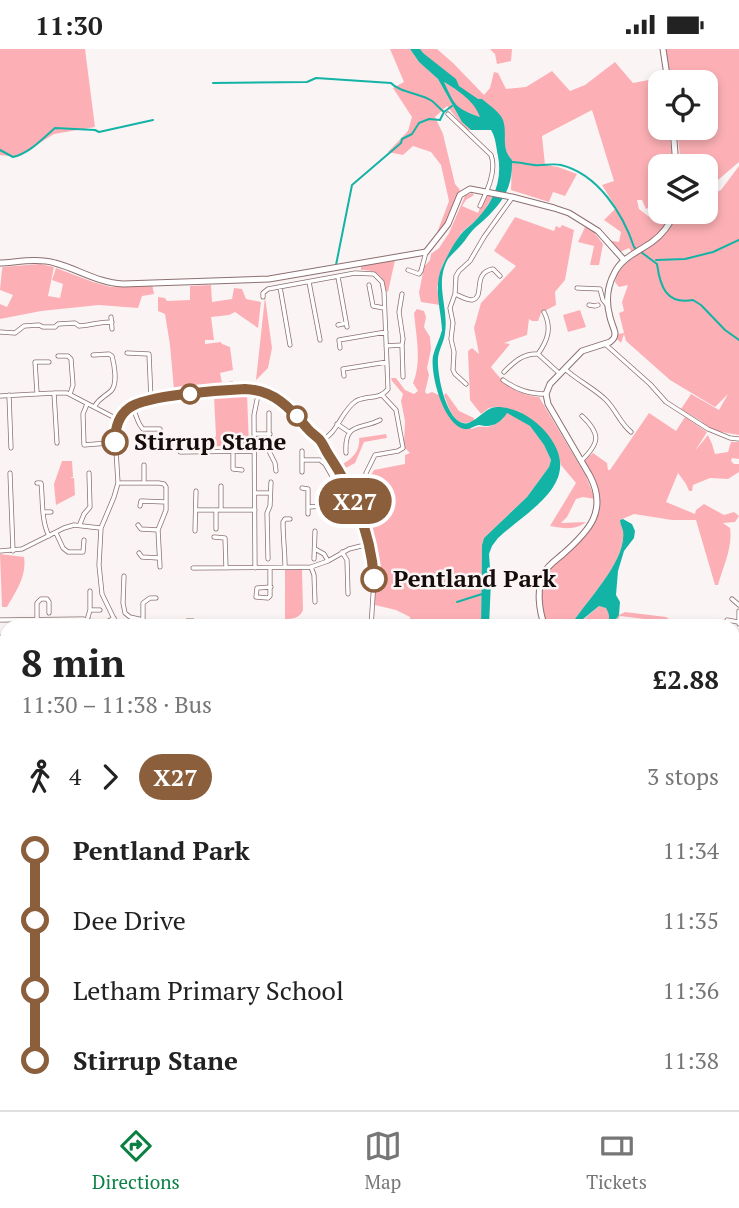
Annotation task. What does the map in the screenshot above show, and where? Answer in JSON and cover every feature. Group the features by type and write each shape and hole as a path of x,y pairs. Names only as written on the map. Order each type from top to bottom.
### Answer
{"main road":[{"path":"663,49 666,70"},
{"path":"0,263 46,261 100,280 123,284 269,279 322,271 426,252 448,224 460,195 470,189 559,210 589,225 624,260"},
{"path":"542,619 539,605 543,575 584,533 592,521 598,501 596,487 548,404 546,394 550,384 582,352 613,339 614,332 603,304 612,276 624,260 650,243 668,224"}],"street":[{"path":"448,114 494,161 489,192 480,206"},
{"path":"466,384 453,370 453,323 450,308 455,294 456,276 470,261 509,197"},
{"path":"408,270 419,274 426,252"},
{"path":"455,294 470,300 476,298 481,277 488,270 494,268 500,276"},
{"path":"322,271 323,279"},
{"path":"262,297 268,289 361,273 374,274 382,282 388,387 383,395 355,402 330,435 322,440"},
{"path":"338,277 346,325 338,324"},
{"path":"309,282 319,337 312,336"},
{"path":"280,287 290,342 284,341"},
{"path":"371,288 374,307 384,307"},
{"path":"577,288 600,289 603,304 589,305"},
{"path":"402,294 399,312 403,339 403,377"},
{"path":"538,354 548,334 549,326 544,315"},
{"path":"0,332 15,333 24,326 55,327 58,324 75,323 79,326 91,325 112,319 112,329"},
{"path":"333,341 386,332"},
{"path":"339,340 340,348"},
{"path":"605,344 666,402 708,429 739,439"},
{"path":"386,346 402,345"},
{"path":"127,353 149,353 152,399"},
{"path":"504,372 515,361 531,353 538,354 560,374"},
{"path":"93,355 112,356 114,385 94,407"},
{"path":"35,356 35,393"},
{"path":"58,356 68,356 71,359 73,385 70,395"},
{"path":"36,362 49,362"},
{"path":"344,376 341,370 387,362"},
{"path":"565,369 604,398 623,426 631,432"},
{"path":"503,380 530,394 546,394"},
{"path":"114,618 100,587 99,565 101,528 118,483 115,434 119,420 131,406 139,402 237,389 259,390 279,399 322,440 325,450 357,504 369,544 374,580 372,619"},
{"path":"256,568 254,415 259,390"},
{"path":"0,396 35,393 70,395 119,420"},
{"path":"54,393 57,443"},
{"path":"9,395 11,448"},
{"path":"364,474 375,455 403,448 397,411 383,395"},
{"path":"87,404 83,414 82,445 108,443"},
{"path":"131,406 136,413 138,425 143,429 160,429"},
{"path":"269,414 269,451 276,471"},
{"path":"581,461 596,444 594,428 583,418"},
{"path":"346,453 345,444 349,432 377,420"},
{"path":"337,424 349,432"},
{"path":"254,434 270,434"},
{"path":"233,451 233,469 242,470"},
{"path":"180,452 255,451"},
{"path":"302,451 302,472"},
{"path":"302,460 320,460 325,464 340,490 341,523"},
{"path":"144,465 144,483"},
{"path":"10,473 13,551"},
{"path":"80,525 90,507 89,474"},
{"path":"37,483 41,482 49,536"},
{"path":"268,559 267,513 271,482"},
{"path":"118,483 164,484 166,487 166,510 158,530 160,567"},
{"path":"216,529 221,486"},
{"path":"302,488 308,489 308,514"},
{"path":"195,531 196,491"},
{"path":"255,493 270,493"},
{"path":"140,501 166,502"},
{"path":"308,507 357,504"},
{"path":"196,510 255,510"},
{"path":"44,512 51,512"},
{"path":"285,568 283,522 290,519"},
{"path":"0,551 22,549 68,526 101,528"},
{"path":"139,529 158,530"},
{"path":"314,559 315,531"},
{"path":"56,532 63,548 68,552 83,552 84,540"},
{"path":"214,537 225,538 226,568"},
{"path":"193,568 312,567 342,552 369,544"},
{"path":"315,549 324,554 328,561"},
{"path":"342,552 347,560 348,594"},
{"path":"140,557 160,558"},
{"path":"312,567 315,602"},
{"path":"270,568 271,587 269,597 256,597 257,588 271,587"},
{"path":"124,576 125,613 139,619"},
{"path":"88,619 90,591"},
{"path":"143,619 144,603 150,598 156,599"},
{"path":"49,613 49,602 47,599 41,599 37,603 37,619 50,619"},
{"path":"732,599 739,605"},
{"path":"90,610 100,610"}],"shaded area":[{"path":"0,49 85,49 95,127 54,134 17,157 0,155"},
{"path":"390,49 410,49 419,62 438,79 462,122 471,130 466,130 447,106 435,117 443,134 455,184 460,190 444,227 437,233 449,201 441,165 431,152 413,146 403,155 388,152 408,131 412,117 393,88 404,82"},
{"path":"416,49 437,49 484,95 490,88 494,72 498,73 506,89 526,87 552,71 570,91 585,85 615,62 633,83 648,80 648,140 670,140 672,154 648,154 648,208 646,209 642,200 637,200 639,209 648,216 648,224 718,224 718,191 739,166 739,435 716,431 681,409 691,394 719,410 728,394 715,407 670,380 626,341 624,334 621,343 617,339 618,334 624,333 619,313 624,311 622,302 628,285 619,287 615,282 622,267 635,257 629,248 620,252 607,240 619,242 621,232 604,220 616,208 602,185 614,181 592,110 542,136 545,165 577,174 565,196 553,192 549,202 511,190 512,160 506,149 504,128"},
{"path":"490,49 512,49 511,61 497,64 495,54"},
{"path":"665,49 739,49 739,162 718,180 718,154 680,154 678,140 718,140 718,70 669,70"},
{"path":"443,81 471,102 481,118 454,104"},
{"path":"472,193 474,195 462,206 478,213 486,194 493,196 482,215 461,233 442,266 437,288 440,305 421,302 419,293 424,267 449,233 465,196"},
{"path":"515,217 554,231 556,226 560,228 562,225 574,230 565,280 555,292 556,305 541,313 538,321 529,319 527,335 504,343 510,344 491,367 512,388 539,397 586,476 595,499 576,499 561,523 586,522 573,528 550,526 576,483 561,465 557,452 520,412 496,407 481,414 470,400 468,351 472,348 479,354 474,328 481,303 516,266 494,251"},
{"path":"586,225 603,244 599,265 590,265 594,246 578,242"},
{"path":"395,260 388,292 378,274 361,270 361,266"},
{"path":"40,264 54,267 48,296 60,298 63,284 52,280 56,268 111,287 152,284 154,294 142,296 138,308 99,305 41,311 0,319 0,304 7,307 13,295 0,290 3,267"},
{"path":"211,285 212,302 232,299 234,288 242,289 246,299 261,302 258,328 235,312 211,317 214,340 205,340 205,344 221,342 230,347 233,370 220,373 222,383 233,381 233,385 201,390 174,390 165,314 158,311 158,297 167,301 190,300 190,286"},
{"path":"265,297 272,348 268,368 256,380"},
{"path":"417,309 424,311 424,327 430,337 431,349 427,368 429,375 425,392 439,395 451,416 472,429 494,425 504,416 490,424 482,422 498,414 512,415 530,426 551,460 549,467 527,497 484,538 481,619 410,619 396,610 375,605 372,543 355,489 367,482 374,470 405,464 405,455 410,453 404,447 405,421 401,401 403,394 391,378 396,378 405,390 414,394 418,391 413,383 418,357 414,313"},
{"path":"580,310 586,327 568,332 563,315"},
{"path":"247,393 249,447 209,446 216,436 214,396"},
{"path":"446,393 459,411 474,418 474,421 462,422 454,417 444,395"},
{"path":"649,413 676,431 685,417 707,432 695,451 708,435 715,454 728,452 731,442 739,442 739,459 732,458 731,461 739,464 739,472 728,479 710,478 693,485 692,491 689,491 678,473 666,502 695,514 704,504 724,515 734,512 739,516 735,522 723,523 730,528 730,542 718,585 715,585 696,520 672,520 634,514 620,520 623,542 619,554 605,579 575,619 542,619 543,575 576,541 596,511 598,498 585,460 593,453 607,463 610,470"},
{"path":"386,434 387,438 364,442 355,463 344,469 341,465 354,454 359,438"},
{"path":"62,461 72,461 73,477 70,478 74,478 75,495 56,505 54,484"},
{"path":"0,554 24,557 22,577 7,607 2,607"},
{"path":"302,569 303,610 296,617 285,619 285,570"},
{"path":"599,606 607,608 609,613 609,619 584,619"},
{"path":"625,612 669,619 620,616 616,619 619,615"}],"water":[{"path":"410,49 420,49 456,79 459,86 497,111 503,120 505,146 512,160 509,186 501,200 448,259 444,268 442,287 446,323 438,365 446,402 455,418 465,423 497,407 523,414 544,430 556,448 560,464 558,478 550,491 492,546 489,554 489,619 481,619 484,538 527,497 549,467 551,460 530,426 507,413 500,421 488,426 479,425 464,429 457,425 444,408 436,386 434,353 442,330 439,275 458,238 491,201 499,175 495,139 491,130 471,130 462,122 438,79 419,62","holes":["444,82 470,101 480,117 457,105"]},
{"path":"620,520 632,524 635,531 634,538 624,551 618,571 616,595 620,602 619,615 616,619 609,619 606,608 599,606 583,619 575,619 605,579 619,554 623,542"}],"waterway":[{"path":"213,83 307,82 316,78 391,83 427,98 444,112"},
{"path":"336,265 352,185 401,143 402,139 412,134 419,123 429,119 440,120 444,112 452,106"},
{"path":"0,150 13,157 19,155 36,145 55,128 99,132 153,120"},
{"path":"512,162 561,165 586,177 616,209 636,249"},
{"path":"656,260 685,259 713,252 739,240"},
{"path":"641,252 657,264 660,280 671,297 676,300 693,300 701,305 725,330 739,340"},
{"path":"457,602 482,594"}],"bus line":[{"name":"X27","path":"115,442 119,420 131,406 139,402 237,389 259,390 279,399 322,440 325,450 351,492 369,544 374,579"}],"place":[{"name":"Stirrup Stane","path":"115,442"},
{"name":"Pentland Park","path":"374,579"}]}
